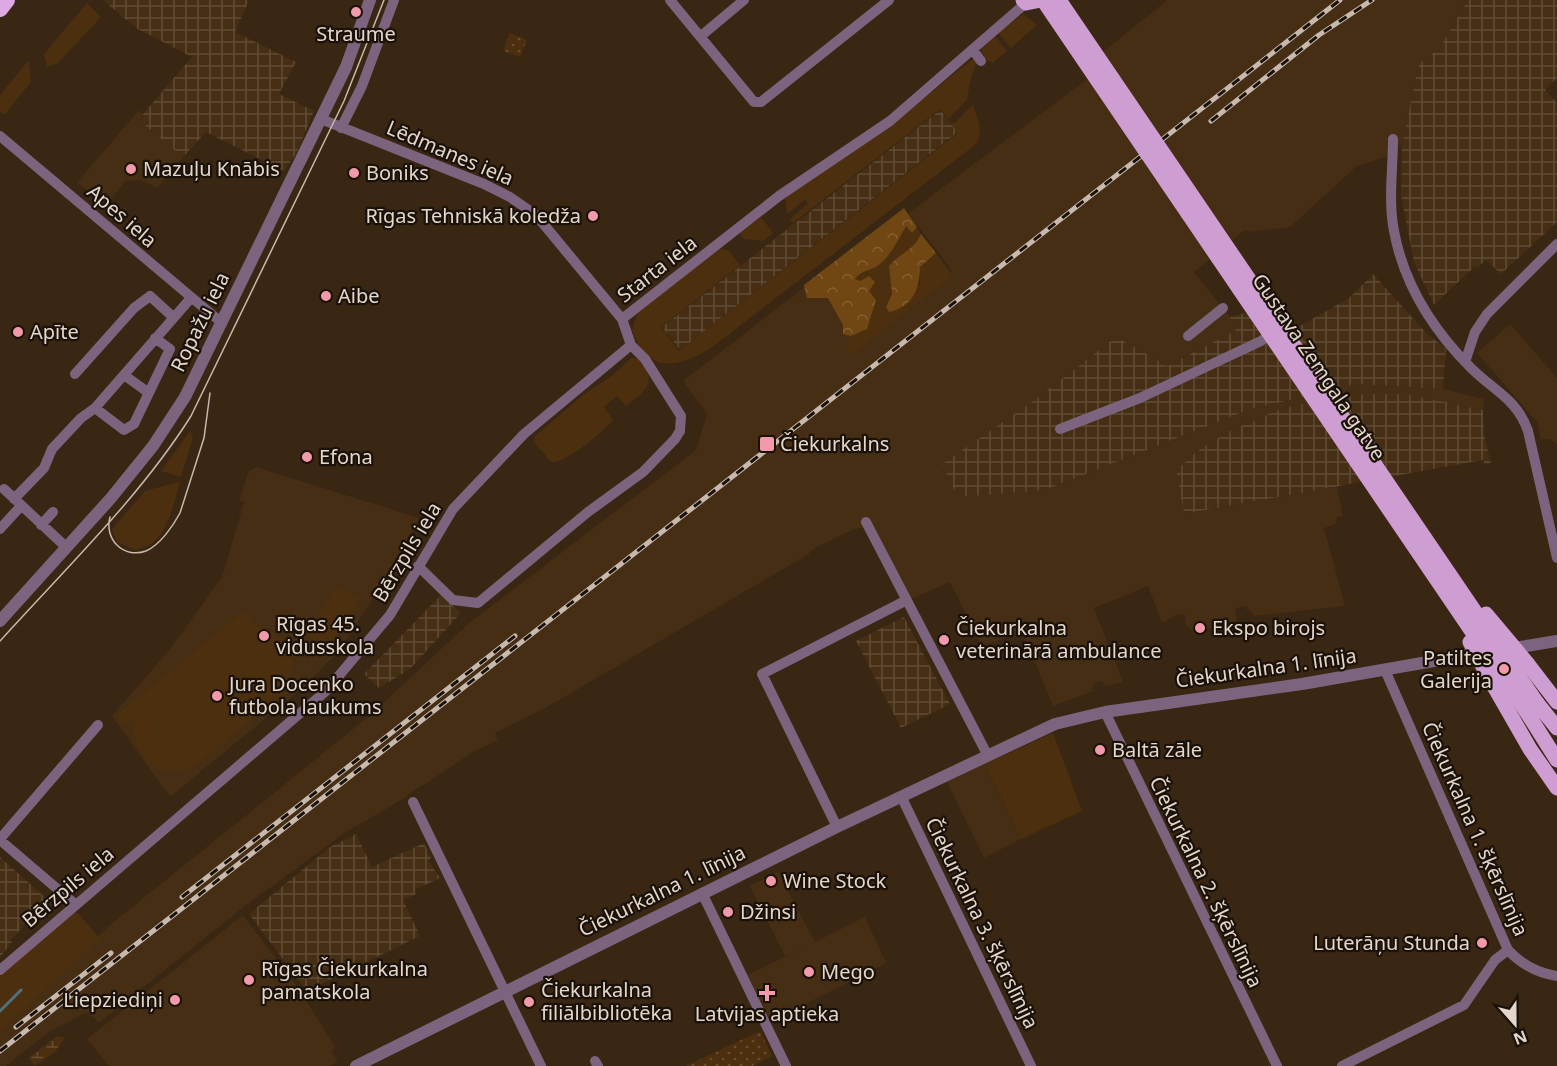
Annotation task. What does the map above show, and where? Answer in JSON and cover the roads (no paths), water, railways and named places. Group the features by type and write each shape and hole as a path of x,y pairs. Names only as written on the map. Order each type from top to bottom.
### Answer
{"highway":[{"path":"0,9 7,0"}],"main road":[{"name":"Gustava Zemgala gatve","path":"1059,0 1429,555 1557,760"},
{"name":"Gustava Zemgala gatve","path":"1033,1 1429,555 1557,728"},
{"path":"1429,555 1557,702"},
{"path":"1429,555 1525,741 1557,788"}],"street":[{"name":"Ropažu iela","path":"0,621 153,446 185,398 346,68 370,0"},
{"path":"341,128 362,86 394,0"},
{"path":"670,0 702,36 754,102 760,102 882,2"},
{"path":"702,36 744,0"},
{"name":"Starta iela","path":"418,567 453,600 478,603 658,458 680,431 681,416 645,359 631,345 622,319 779,196 890,121 1033,1"},
{"path":"973,50 981,62"},
{"name":"Lēdmanes iela","path":"321,119 455,172 510,197 536,215 622,319"},
{"name":"Apes iela","path":"0,136 222,323"},
{"path":"1393,139 1394,230 1407,277 1420,305 1465,362 1483,380 1510,400 1524,419 1557,558"},
{"path":"1465,362 1475,332 1487,314 1557,244"},
{"path":"75,374 134,308 150,296 174,317"},
{"path":"0,529 44,468 52,449 81,418 95,408 191,298"},
{"path":"1188,336 1222,308"},
{"path":"1060,429 1140,398 1261,341 1285,325"},
{"path":"95,408 124,430 134,424 170,349 155,338"},
{"name":"Bērzpils iela","path":"0,970 326,691 390,615 453,509 524,434 631,345"},
{"path":"147,348 163,362"},
{"path":"124,375 149,393"},
{"path":"4,489 66,547"},
{"path":"41,525 53,512"},
{"path":"866,522 905,601 987,754"},
{"path":"837,827 762,674 905,601"},
{"name":"Čiekurkalna 1. līnija","path":"356,1066 837,827 987,754 1060,723 1105,712 1386,670 1557,641"},
{"name":"Čiekurkalna 1. šķērslīnija","path":"1386,670 1508,950 1517,960 1538,972 1557,976"},
{"name":"Čiekurkalna 2. šķērslīnija","path":"1105,712 1277,1066"},
{"path":"75,904 0,839 98,725"},
{"name":"Čiekurkalna 3. šķērslīnija","path":"901,796 1031,1066"},
{"path":"413,802 541,1066"},
{"path":"702,893 786,1066"},
{"path":"1342,1066 1464,1005 1495,960 1508,950"}],"waterway":[{"path":"0,1011 21,990"}],"tram line":[{"path":"0,641 125,504 171,446 191,416 344,101 384,0"},
{"path":"110,517 110,533 113,540 123,550 138,553 146,551 166,535 180,513 204,438 210,393"}],"railway":[{"path":"0,1051 1340,0"},
{"path":"1211,121 1319,35 1372,0"},
{"path":"182,897 515,636"},
{"path":"16,1027 111,953"}],"place":[{"name":"Straume","path":"356,12"},
{"name":"Mazuļu Knābis","path":"131,169"},
{"name":"Boniks","path":"354,173"},
{"name":"Rīgas Tehniskā koledža","path":"593,216"},
{"name":"Aibe","path":"326,296"},
{"name":"Apīte","path":"18,332"},
{"name":"Čiekurkalns","path":"767,444"},
{"name":"Efona","path":"307,457"},
{"name":"Ekspo birojs","path":"1200,628"},
{"name":"Rīgas 45. vidusskola","path":"264,636"},
{"name":"Čiekurkalna veterinārā ambulance","path":"944,640"},
{"name":"Patiltes Galerija","path":"1504,669"},
{"name":"Jura Docenko futbola laukums","path":"217,696"},
{"name":"Baltā zāle","path":"1100,750"},
{"name":"Wine Stock","path":"771,881"},
{"name":"Džinsi","path":"728,912"},
{"name":"Luterāņu Stunda","path":"1482,943"},
{"name":"Mego","path":"809,972"},
{"name":"Rīgas Čiekurkalna pamatskola","path":"249,980"},
{"name":"Latvijas aptieka","path":"767,993"},
{"name":"Liepziediņi","path":"175,1000"},
{"name":"Čiekurkalna filiālbibliotēka","path":"529,1002"}]}
